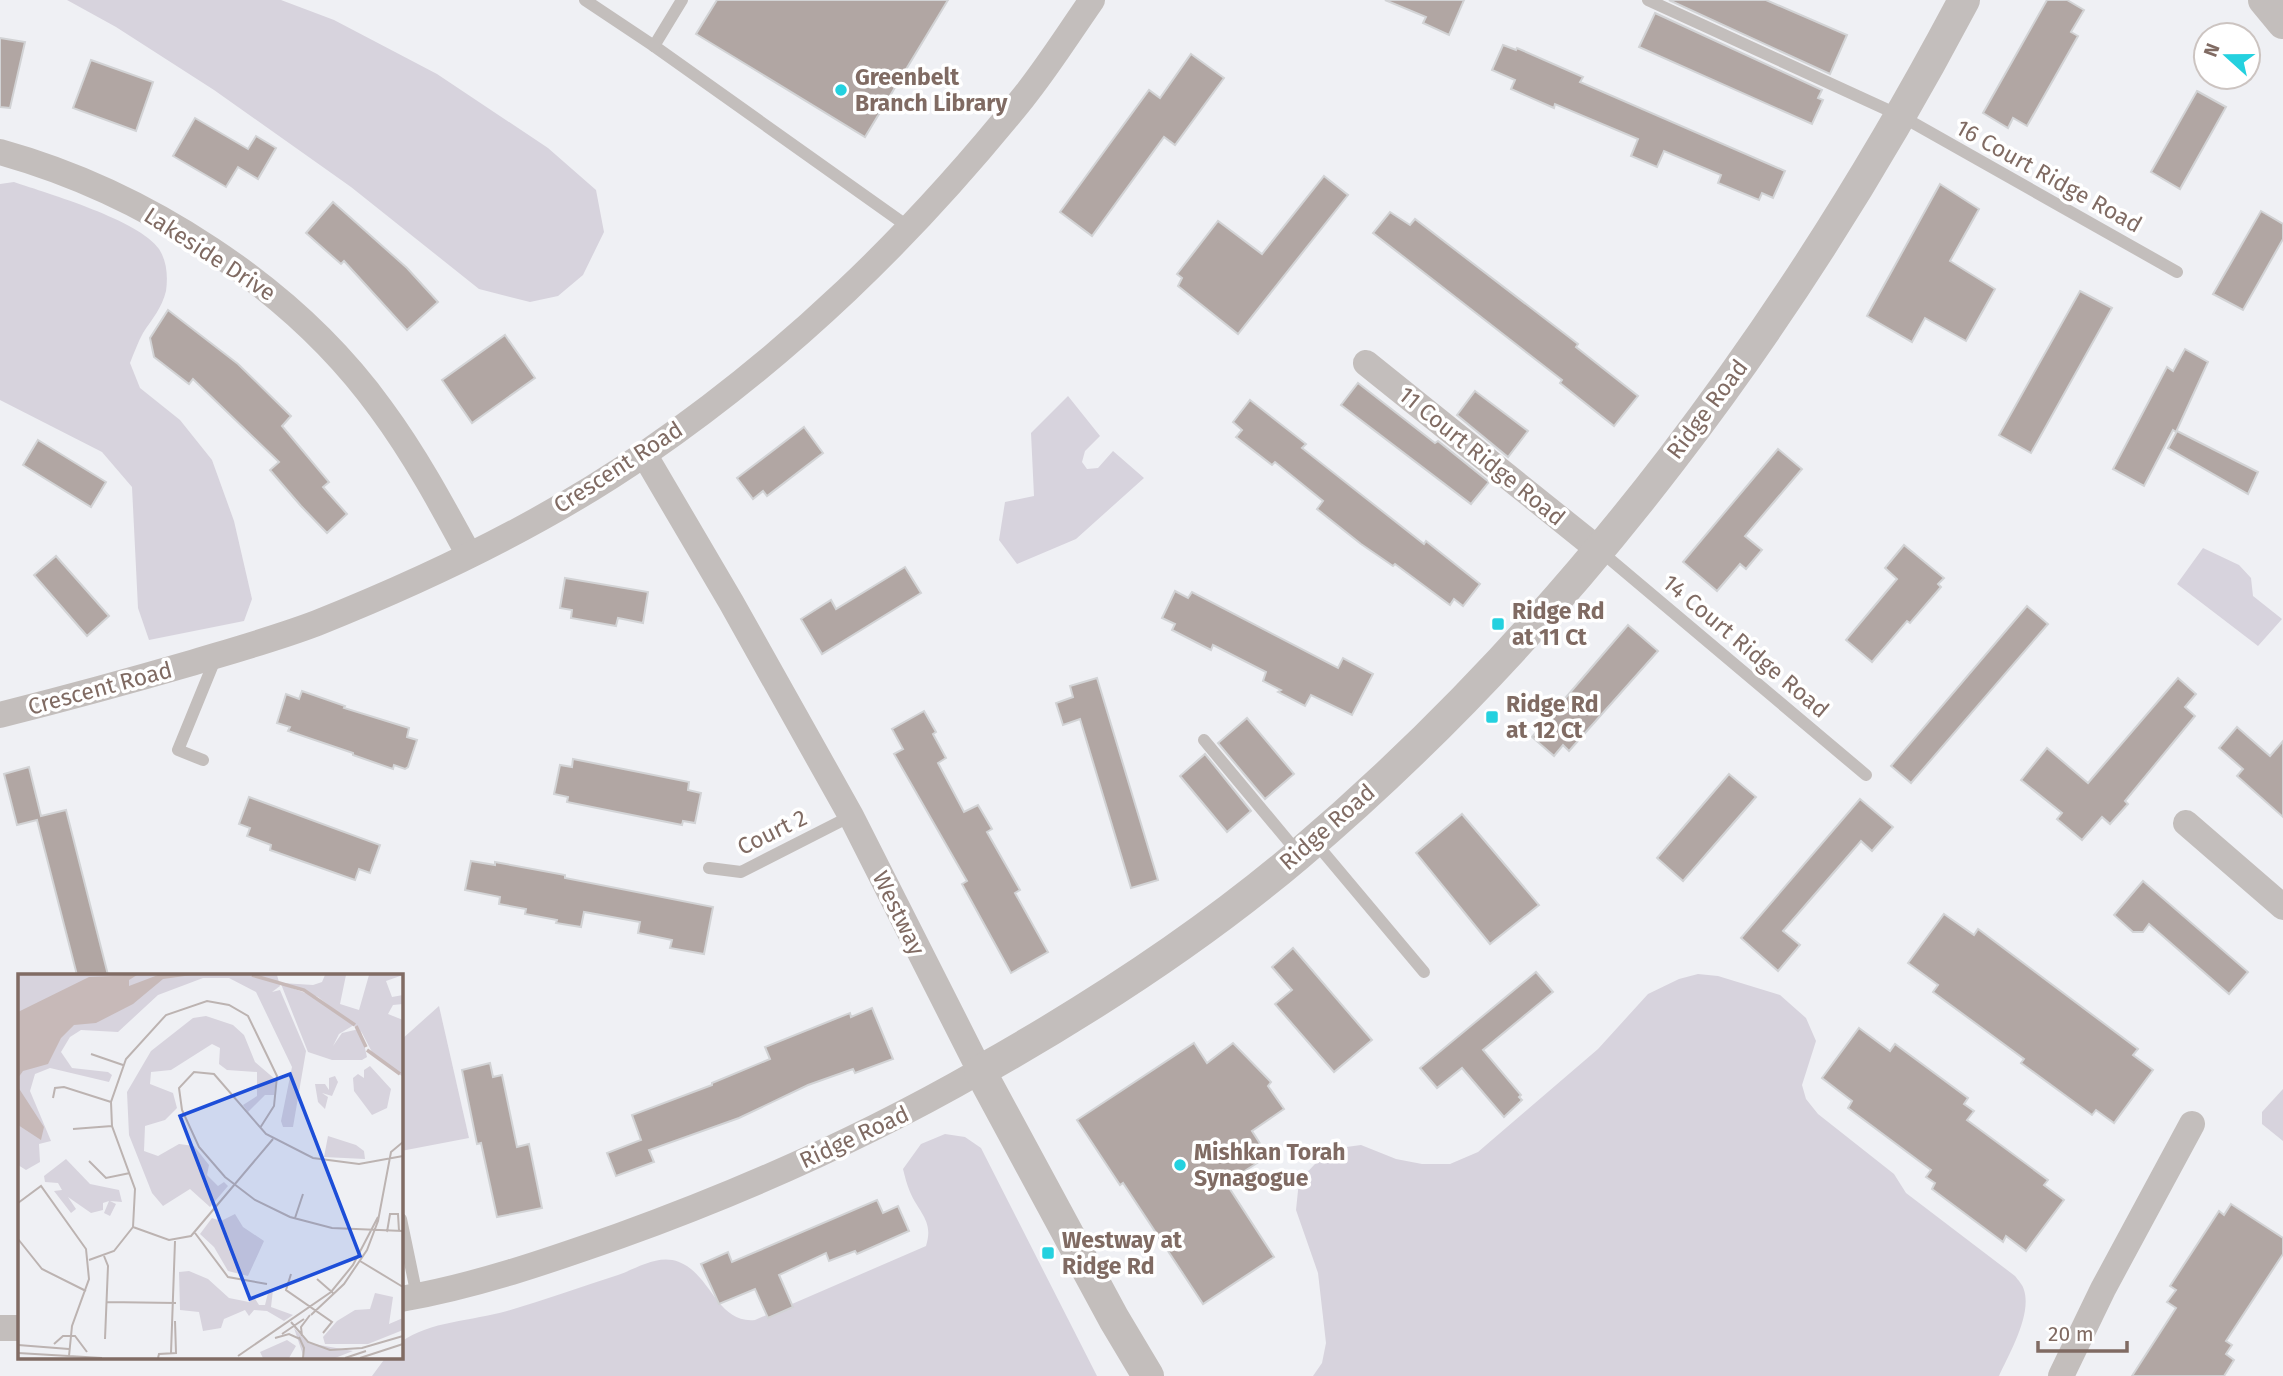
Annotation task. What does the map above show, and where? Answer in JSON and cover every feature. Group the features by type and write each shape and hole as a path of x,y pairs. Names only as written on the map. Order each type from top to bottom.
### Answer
{"street":[{"name":"Crescent Road","path":"0,716 216,656 314,624 469,555 555,509 644,454 775,356 857,283 911,228 1023,98 1092,0"},
{"name":"Ridge Road","path":"409,1297 493,1278 552,1260 723,1198 854,1139 1054,1030 1132,980 1233,907 1306,847 1453,711 1558,599 1629,514 1760,337 1901,116 1964,0"},
{"path":"2264,0 2283,23"},
{"name":"Lakeside Drive","path":"0,152 124,198 234,264 284,304 330,348 380,408 425,474 469,555"},
{"name":"11 Court Ridge Road","path":"1366,363 1599,550"},
{"name":"Westway","path":"644,454 851,816 980,1071 1114,1320 1148,1376"},
{"path":"2186,823 2283,907"},
{"path":"2061,1376 2109,1279 2192,1124"},
{"path":"0,1328 18,1328"}],"lane":[{"path":"585,0 911,228"},
{"path":"654,46 682,0"},
{"name":"16 Court Ridge Road","path":"1648,0 1901,116 2177,272"},
{"name":"14 Court Ridge Road","path":"1599,550 1866,775"},
{"path":"203,760 178,750 216,656"},
{"path":"1203,740 1424,972"},
{"name":"Court 2","path":"709,868 741,872 851,816"},
{"path":"402,1229 409,1297"}],"shaded area":[{"path":"67,0 281,0 334,20 437,74 548,148 596,190 604,232 583,275 558,296 530,302 479,289 351,187 214,90 116,27"},
{"path":"14,182 114,218 148,238 162,254 167,275 166,291 141,336 130,363 140,388 180,420 212,460 234,521 252,599 244,621 149,640 138,608 132,487 102,452 0,400 0,184"},
{"path":"1068,396 1100,436 1085,451 1082,462 1087,469 1098,468 1113,451 1144,478 1076,539 1017,564 999,540 1005,502 1034,496 1031,433"},
{"path":"2203,548 2239,565 2251,578 2253,596 2282,619 2258,646 2177,584"},
{"path":"1698,974 1718,976 1780,995 1806,1018 1816,1041 1802,1085 1806,1099 1818,1114 1894,1174 1906,1193 2015,1276 2023,1288 2025,1311 1999,1376 1313,1376 1322,1363 1326,1343 1318,1273 1296,1210 1299,1181 1315,1164 1339,1148 1361,1145 1396,1159 1422,1164 1450,1164 1478,1152 1598,1049 1648,994 1679,979"},
{"path":"439,1006 469,1138 402,1151 402,1039"},
{"path":"2283,1089 2283,1141 2262,1124 2262,1112"},
{"path":"945,1134 965,1137 981,1148 1097,1376 372,1376 385,1358 402,1358 402,1341 412,1335 452,1322 507,1311 656,1261 671,1260 690,1268 723,1307 742,1319 755,1320 926,1246 927,1223 910,1192 903,1169 921,1144"}],"building":[{"name":"Greenbelt Branch Library","path":"717,0 948,0 865,137 696,34"},
{"path":"1385,0 1464,0 1449,35 1423,23 1426,17"},
{"path":"1669,0 1766,0 1847,35 1830,74"},
{"path":"2047,0 2067,0 2084,10 2071,32 2078,36 2027,126 2013,118 2008,128 1983,113"},
{"path":"1655,13 1822,90 1818,98 1823,100 1812,124 1639,47"},
{"path":"0,38 25,42 10,108 0,107"},
{"path":"1503,45 1516,50 1517,48 1583,77 1580,82 1785,171 1773,198 1762,193 1759,200 1718,183 1721,175 1664,151 1657,167 1631,156 1638,139 1555,104 1554,108 1511,89 1515,80 1492,70"},
{"path":"1191,54 1224,78 1175,145 1164,137 1092,236 1060,212 1149,90 1160,98"},
{"path":"91,60 153,82 136,131 73,108"},
{"path":"2197,91 2226,107 2180,189 2151,172"},
{"path":"195,118 248,149 256,136 276,148 258,179 238,167 226,187 173,156"},
{"path":"1324,176 1348,195 1238,334 1178,286 1182,278 1177,274 1218,221 1262,254"},
{"path":"1940,184 1979,209 1950,261 1995,289 1966,341 1925,318 1912,342 1867,316"},
{"path":"333,202 407,268 438,302 407,330 344,261 341,264 306,233"},
{"path":"2261,211 2283,224 2283,239 2243,310 2213,294"},
{"path":"1390,212 1410,225 1415,219 1578,344 1576,347 1638,396 1614,426 1560,383 1562,380 1373,233"},
{"path":"2080,291 2112,308 2031,453 1999,435"},
{"path":"168,310 238,364 291,416 282,426 329,482 323,487 347,514 327,533 270,470 279,462 193,379 189,384 154,357 150,338"},
{"path":"505,335 535,378 472,423 442,380"},
{"path":"2185,349 2208,362 2176,432 2173,430 2144,486 2113,469 2167,367 2173,371"},
{"path":"1358,383 1489,482 1471,504 1341,405"},
{"path":"1475,391 1528,431 1508,457 1457,415"},
{"path":"1250,400 1306,444 1302,448 1424,544 1426,541 1480,584 1463,606 1454,599 1450,605 1395,564 1393,566 1361,544 1317,509 1323,501 1275,462 1272,465 1236,437 1242,430 1233,422"},
{"path":"804,427 823,453 767,496 763,491 753,499 737,478"},
{"path":"2177,431 2258,472 2248,494 2168,448"},
{"path":"38,440 106,482 91,507 23,465"},
{"path":"1778,449 1802,469 1745,536 1762,550 1746,569 1740,564 1717,591 1683,562"},
{"path":"1904,545 1944,578 1938,584 1941,587 1872,662 1846,640 1897,579 1885,568"},
{"path":"56,556 109,616 87,636 34,575"},
{"path":"905,567 921,593 822,654 801,619 831,600 836,609"},
{"path":"565,578 648,592 643,623 618,618 616,626 571,618 572,610 560,608"},
{"path":"1175,591 1188,598 1192,592 1338,668 1343,658 1373,674 1352,715 1311,695 1305,706 1263,681 1266,672 1213,645 1211,650 1172,630 1175,624 1162,618"},
{"path":"2027,606 2048,624 1911,783 1891,766"},
{"path":"1628,625 1658,651 1569,751 1563,745 1554,756 1532,737"},
{"path":"1097,678 1158,880 1131,888 1080,719 1063,725 1056,703 1073,697 1070,686"},
{"path":"2178,678 2196,694 2185,707 2195,716 2125,801 2128,804 2110,824 2102,817 2082,840 2057,819 2062,813 2021,780 2047,748 2088,783"},
{"path":"302,691 345,706 344,708 409,728 407,737 417,740 408,767 405,769 394,765 393,769 288,731 290,727 277,723 286,694 299,699"},
{"path":"924,711 946,758 938,763 964,812 978,805 992,829 987,832 1020,890 1015,893 1048,952 1011,973 962,884 967,881 894,754 903,749 892,729"},
{"path":"1247,718 1294,774 1265,799 1218,743"},
{"path":"2237,727 2270,756 2283,741 2283,817 2237,776 2243,769 2219,748"},
{"path":"1205,754 1251,811 1227,832 1180,776"},
{"path":"573,759 689,782 688,790 701,793 695,823 683,821 682,825 567,802 568,797 554,794 560,765 572,767"},
{"path":"29,767 41,816 66,810 108,974 77,974 37,820 17,825 4,774"},
{"path":"1729,774 1756,797 1683,881 1657,858"},
{"path":"249,797 380,845 370,873 359,869 355,880 270,850 271,845 247,836 250,828 239,824"},
{"path":"1860,799 1893,827 1872,851 1861,841 1783,931 1800,945 1778,971 1741,938"},
{"path":"1462,814 1539,905 1490,944 1416,853"},
{"path":"471,861 495,865 495,862 565,875 565,878 713,907 704,954 670,948 672,940 638,933 640,922 584,912 581,927 556,923 557,920 525,914 526,909 499,904 500,897 465,890"},
{"path":"2143,881 2248,972 2229,994 2149,924 2143,932 2133,932 2114,915"},
{"path":"1944,914 1974,935 1978,929 2138,1049 2133,1055 2153,1070 2114,1123 2096,1110 2092,1115 2021,1063 2024,1059 1933,992 1938,985 1908,963"},
{"path":"1293,948 1372,1040 1334,1072 1275,1004 1292,990 1272,967"},
{"path":"1536,972 1553,992 1483,1050 1521,1095 1519,1097 1522,1100 1504,1117 1462,1068 1437,1088 1420,1068"},
{"path":"872,1008 893,1059 855,1073 853,1069 808,1085 739,1118 649,1150 654,1162 616,1176 607,1153 641,1140 632,1115 712,1085 770,1059 765,1047 850,1013 851,1017"},
{"path":"1859,1028 1890,1051 1895,1044 1968,1098 1964,1104 1974,1111 1967,1120 2048,1180 2044,1185 2064,1200 2026,1251 2006,1236 2003,1242 1932,1189 1935,1183 1926,1177 1931,1170 1848,1108 1852,1101 1822,1078"},
{"name":"Mishkan Torah Synagogue","path":"1194,1043 1207,1063 1233,1043 1271,1082 1268,1086 1284,1109 1252,1131 1268,1156 1226,1183 1274,1257 1203,1304 1123,1183 1120,1185 1077,1120"},
{"path":"490,1063 493,1077 502,1075 517,1147 529,1144 542,1208 497,1217 481,1143 477,1144 462,1070"},
{"path":"877,1200 883,1213 898,1206 909,1231 857,1254 855,1251 829,1261 826,1253 779,1275 793,1307 768,1318 755,1289 719,1304 701,1264 728,1252 732,1262"},
{"path":"2231,1204 2283,1238 2283,1254 2226,1341 2232,1345 2226,1354 2234,1360 2224,1376 2132,1376 2176,1308 2167,1302 2176,1290 2170,1286 2219,1211 2224,1215"}],"place":[{"name":"Greenbelt Branch Library","path":"841,90"},
{"name":"Ridge Rd at 11 Ct","path":"1498,624"},
{"name":"Ridge Rd at 12 Ct","path":"1492,717"},
{"name":"Mishkan Torah Synagogue","path":"1180,1165"},
{"name":"Westway at Ridge Rd","path":"1048,1253"}]}
